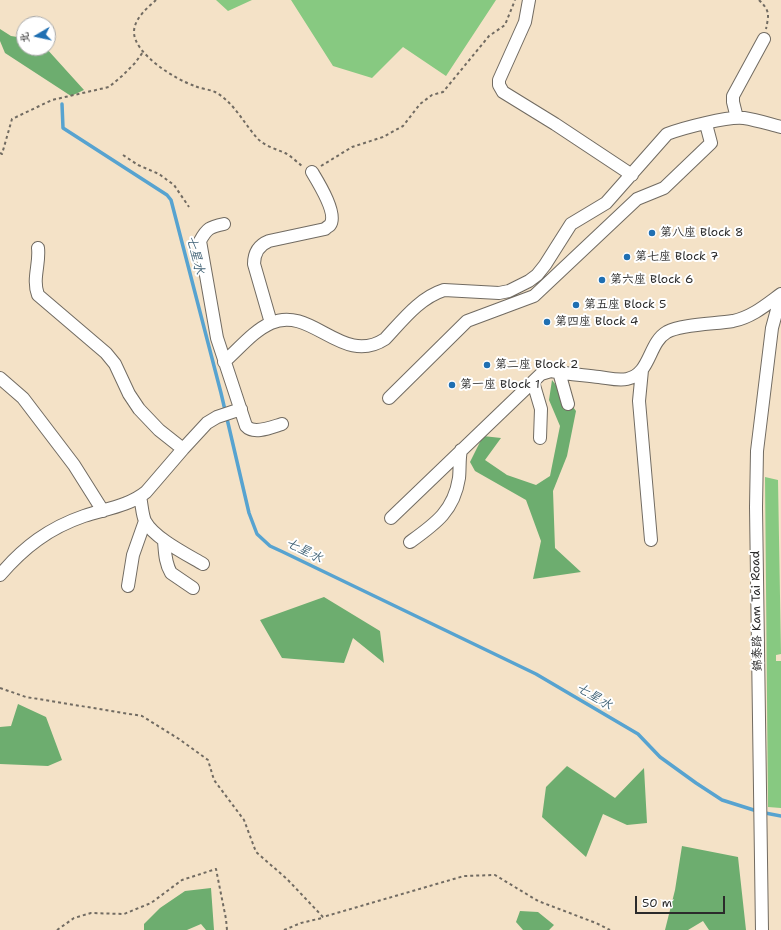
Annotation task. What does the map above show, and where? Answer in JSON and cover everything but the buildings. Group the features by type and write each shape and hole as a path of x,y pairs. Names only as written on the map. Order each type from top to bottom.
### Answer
{"street":[{"path":"529,0 525,22 499,80 501,90 632,175"},
{"path":"737,118 733,96 764,39"},
{"path":"224,362 257,332 271,323 284,319 301,322 351,345 363,348 378,344 385,339 421,302 436,292 444,290 499,293 519,287 537,275 571,224 606,203 667,134 677,130 737,118 750,119 781,127"},
{"path":"389,398 467,321 534,296 637,198 664,188 711,143 706,124"},
{"path":"271,323 254,264 254,258 258,248 269,241 325,229 330,225 332,211 312,172"},
{"path":"224,224 212,226 205,231 200,241 217,338 246,426 249,430 259,430 282,424"},
{"path":"38,248 35,282 38,295 106,353 114,364 129,394 139,408 159,430 183,449"},
{"path":"651,540 639,401 642,370 658,340 667,332 680,328 734,321 744,318 755,313 781,294"},
{"name":"錦泰路 Kam Tai Road","path":"762,930 759,804 756,507 757,451 772,328 781,294"},
{"path":"391,518 541,374 551,371 621,380 632,378 642,370"},
{"path":"559,372 568,404"},
{"path":"0,378 23,398 74,465 103,510"},
{"path":"533,382 541,409 540,438"},
{"path":"0,575 13,560 41,536 82,516 128,503 140,497 207,423 217,417 241,409"},
{"path":"410,542 435,524 450,506 456,493 459,478 461,450"},
{"path":"140,497 145,521 149,527 164,541 203,564"},
{"path":"128,586 133,555 145,521"},
{"path":"164,541 166,559 171,573 193,588"}],"path":[{"path":"156,0 136,21 134,32 137,44 143,52 166,71 194,86 215,92 231,105 259,140 286,154 305,169 312,172 352,147 383,137 403,126 420,104 432,95 443,92 488,36 505,26 516,0"},
{"path":"759,0 767,8 769,15 764,39"},
{"path":"0,153 2,154 12,119 52,100 109,86 135,63 143,52"},
{"path":"122,155 138,165 159,174 174,185 189,207"},
{"path":"0,688 26,697 142,716 179,739 208,760 214,780 244,820 256,852 287,879 323,918"},
{"path":"57,930 74,918 91,913 124,914 151,902 182,880 216,869 227,930"},
{"path":"284,930 301,923 323,918 464,876 495,875 538,901 596,923 610,930"}],"green space":[{"path":"216,0 252,0 228,11"},
{"path":"291,0 496,0 446,76 403,47 372,78 333,66"},
{"path":"0,29 11,36 16,37 16,56 53,56 84,90 71,96 5,53 0,41"},
{"path":"552,380 576,411 567,456 553,491 555,548 581,572 533,579 541,541 526,500 475,471 470,462 483,436 501,438 485,460 507,475 536,485 550,476 560,426 549,400"},
{"path":"765,477 778,480 781,654 776,655 776,661 781,661 781,808 768,807"},
{"path":"324,597 380,631 384,663 353,638 344,663 282,658 260,620"},
{"path":"18,704 46,717 62,760 48,766 0,764 0,727 11,726"},
{"path":"567,766 615,798 644,768 647,823 627,825 603,814 586,857 542,817 546,787"},
{"path":"682,846 738,857 746,930 709,930 703,921 688,930 665,930 675,890"},
{"path":"211,888 214,930 206,930 201,924 187,930 144,930 144,924 160,908 185,891"},
{"path":"520,911 538,912 554,925 549,930 523,930 516,922"}],"waterway":[{"name":"七星水","path":"62,104 63,128 167,195 171,200 221,393 249,513 257,534 270,546 536,674 638,734 660,757 722,800 760,812 781,816"}],"place":[{"name":"第八座 Block 8","path":"652,233"},
{"name":"第七座 Block 7","path":"627,257"},
{"name":"第六座 Block 6","path":"602,280"},
{"name":"第五座 Block 5","path":"576,305"},
{"name":"第四座 Block 4","path":"547,322"},
{"name":"第二座 Block 2","path":"487,365"},
{"name":"第一座 Block 1","path":"452,385"}]}
